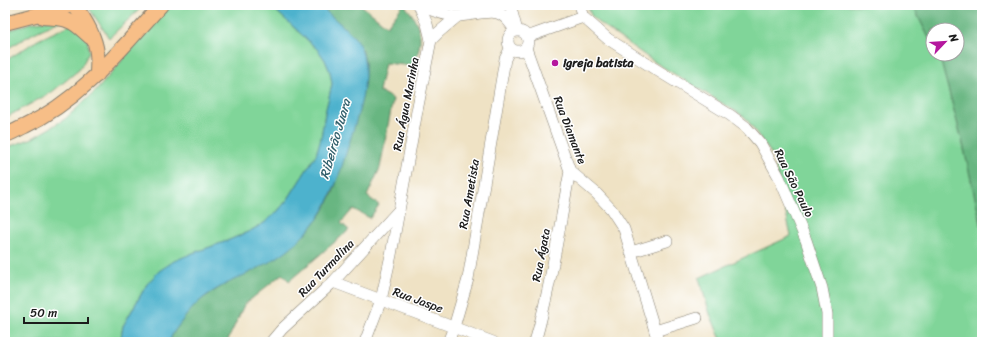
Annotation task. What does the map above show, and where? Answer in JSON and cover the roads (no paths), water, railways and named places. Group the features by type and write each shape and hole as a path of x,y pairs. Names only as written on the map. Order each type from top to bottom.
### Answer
{"main road":[{"path":"5,23 74,5 82,15 95,41 98,54 97,75"},
{"path":"5,135 40,119 64,103 97,75 161,5"},
{"path":"32,16 64,19 70,21 95,41"}],"street":[{"path":"419,5 433,11 458,16 494,8 506,17 516,31"},
{"name":"Rua Água Marinha","path":"365,342 380,300 391,255 431,40 427,24 419,5"},
{"path":"510,5 516,31"},
{"path":"527,42 523,32 516,31 508,36 507,41 510,49 520,52 527,42 583,17 579,5"},
{"path":"431,40 458,16"},
{"name":"Rua São Paulo","path":"583,17 608,39 730,114 746,128 760,144 779,177 806,240 822,288 827,314 827,342"},
{"name":"Rua Diamante","path":"527,42 570,171 612,209 624,229 658,342"},
{"name":"Rua Ametista","path":"448,342 468,279 505,59 510,49"},
{"name":"Rua Ágata","path":"535,342 547,295 570,171"},
{"name":"Rua Turmalina","path":"271,342 282,329 333,282 399,210"},
{"path":"631,252 667,241"},
{"name":"Rua Jaspe","path":"333,282 493,342"},
{"path":"655,331 697,318"}],"water":[{"name":"Ribeirão Juara","path":"270,5 319,5 355,38 361,48 365,70 363,94 357,118 331,196 316,221 298,241 272,261 225,284 202,299 189,312 176,329 170,342 122,342 121,338 123,326 147,284 159,271 174,261 227,241 264,223 277,212 288,199 316,155 332,84 330,72 325,60 318,50"}],"place":[{"name":"igreja batista","path":"555,63"}]}
